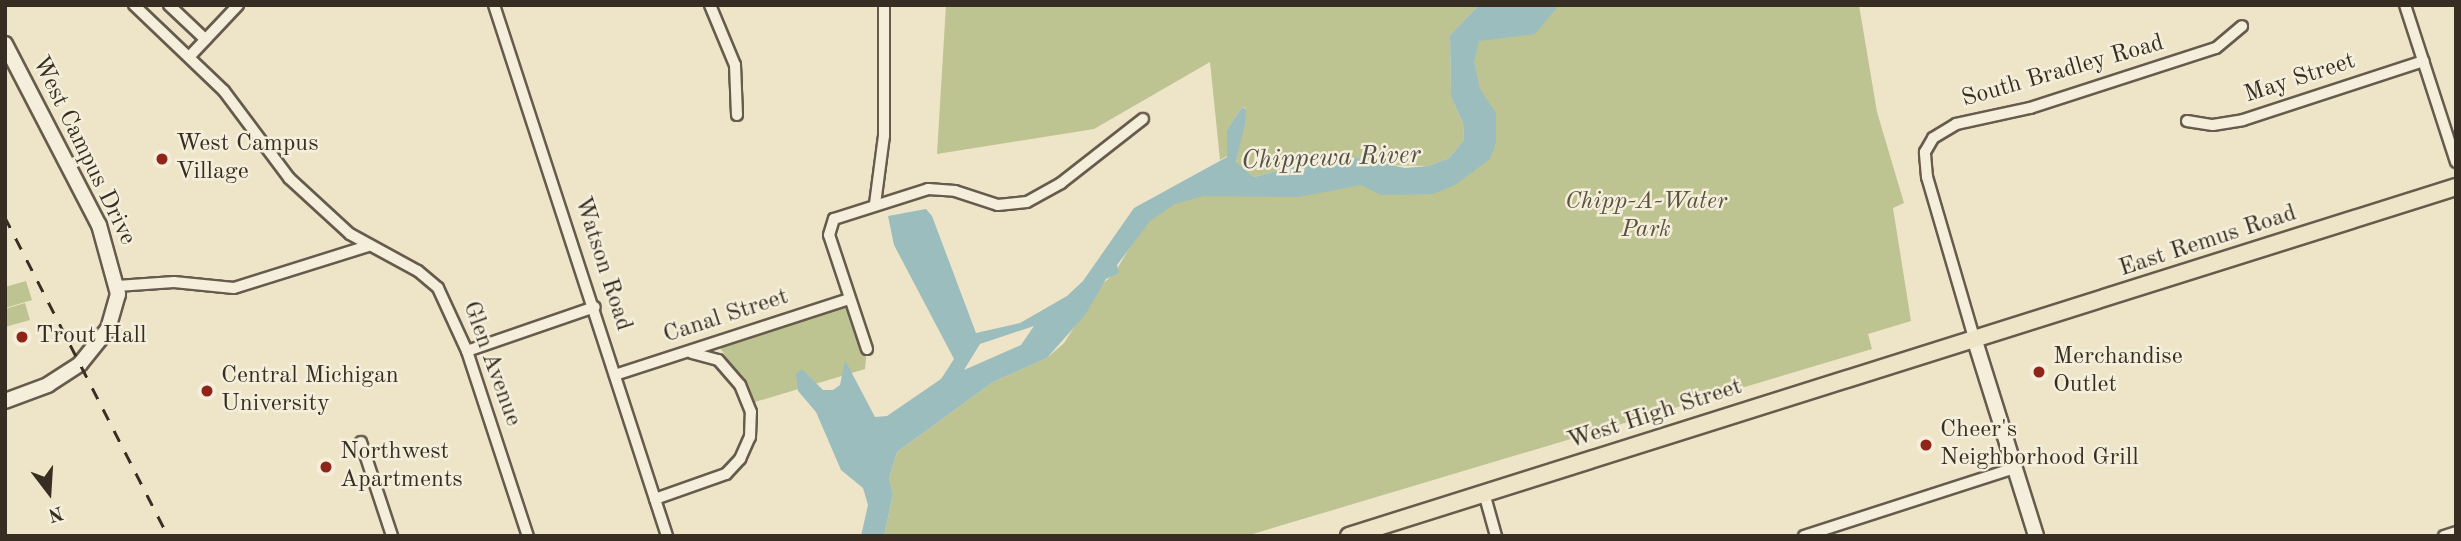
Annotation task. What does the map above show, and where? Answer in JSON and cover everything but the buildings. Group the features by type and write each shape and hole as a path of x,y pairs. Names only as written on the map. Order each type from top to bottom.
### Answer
{"main road":[{"name":"East Remus Road","path":"1975,341 2456,187"},
{"name":"West High Street","path":"1349,536 1975,341"}],"street":[{"name":"Glen Avenue","path":"134,5 190,56 233,101 279,168 368,246 410,265 434,283 467,351 528,536"},
{"path":"169,5 205,39"},
{"name":"Watson Road","path":"494,5 595,307 667,536"},
{"path":"710,5 735,65 737,115"},
{"path":"875,204 884,136 884,5"},
{"path":"2405,5 2456,162"},
{"path":"190,56 237,8"},
{"name":"South Bradley Road","path":"1975,341 1927,177 1925,152 1933,138 1956,124 2043,104 2216,48 2242,26"},
{"name":"West Campus Drive","path":"5,44 99,225 117,286 112,321 93,351 72,370 5,401"},
{"name":"May Street","path":"2187,121 2213,125 2243,120 2424,61"},
{"path":"867,349 849,299 829,227 838,216 935,188 998,205 1027,202 1061,183 1143,119"},
{"path":"117,286 174,282 234,288 368,246"},
{"name":"Canal Street","path":"615,375 849,299"},
{"path":"467,351 595,307"},
{"path":"1975,341 2036,536"},
{"path":"655,499 726,474 740,460 751,429 746,396 727,369 708,355 685,353"},
{"path":"361,442 392,536"},
{"path":"1804,536 2015,468"},
{"path":"1484,493 1496,536"},
{"path":"2444,536 2456,532"}],"green space":[{"path":"946,5 1479,5 1450,35 1451,97 1463,123 1464,140 1449,158 1428,166 1374,165 1339,154 1254,177 1236,163 1246,108 1242,107 1227,130 1227,156 1220,160 1210,62 1094,129 937,154"},
{"name":"Chipp-A-Water Park","path":"1541,5 1859,5 1877,112 1904,203 1893,208 1911,321 1868,334 1872,349 1246,536 884,536 893,495 889,478 897,452 993,382 1047,358 1064,343 1101,285 1114,274 1162,193 1441,178 1472,138 1458,53"},
{"path":"26,281 32,300 5,308 5,287"},
{"path":"849,299 867,349 865,369 755,402 717,343"},
{"path":"25,303 30,320 5,327 5,309"}],"water":[{"name":"Chippewa River","path":"1479,5 1559,5 1535,34 1479,41 1474,62 1480,89 1496,113 1496,142 1490,159 1455,185 1433,194 1381,195 1361,185 1299,197 1204,196 1175,204 1150,221 1117,265 1119,273 1106,279 1085,315 1047,358 993,382 897,452 889,478 893,495 884,536 861,536 868,505 863,488 841,470 816,412 798,391 796,374 802,369 823,390 833,390 840,385 845,360 875,417 887,416 941,379 954,359 894,245 888,216 926,209 932,216 976,333 1020,323 1067,296 1083,281 1134,208 1227,157 1227,130 1242,107 1246,109 1245,124 1236,162 1254,177 1339,154 1405,168 1428,166 1449,158 1464,140 1463,123 1451,97 1450,35","holes":["1034,326 1021,345 964,370 980,344"]}],"railway":[{"path":"5,217 168,536"}],"place":[{"name":"West Campus Village","path":"162,159"},
{"name":"Trout Hall","path":"22,337"},
{"name":"Merchandise Outlet","path":"2039,372"},
{"name":"Central Michigan University","path":"207,391"},
{"name":"Cheer's Neighborhood Grill","path":"1926,445"},
{"name":"Northwest Apartments","path":"326,467"}]}
